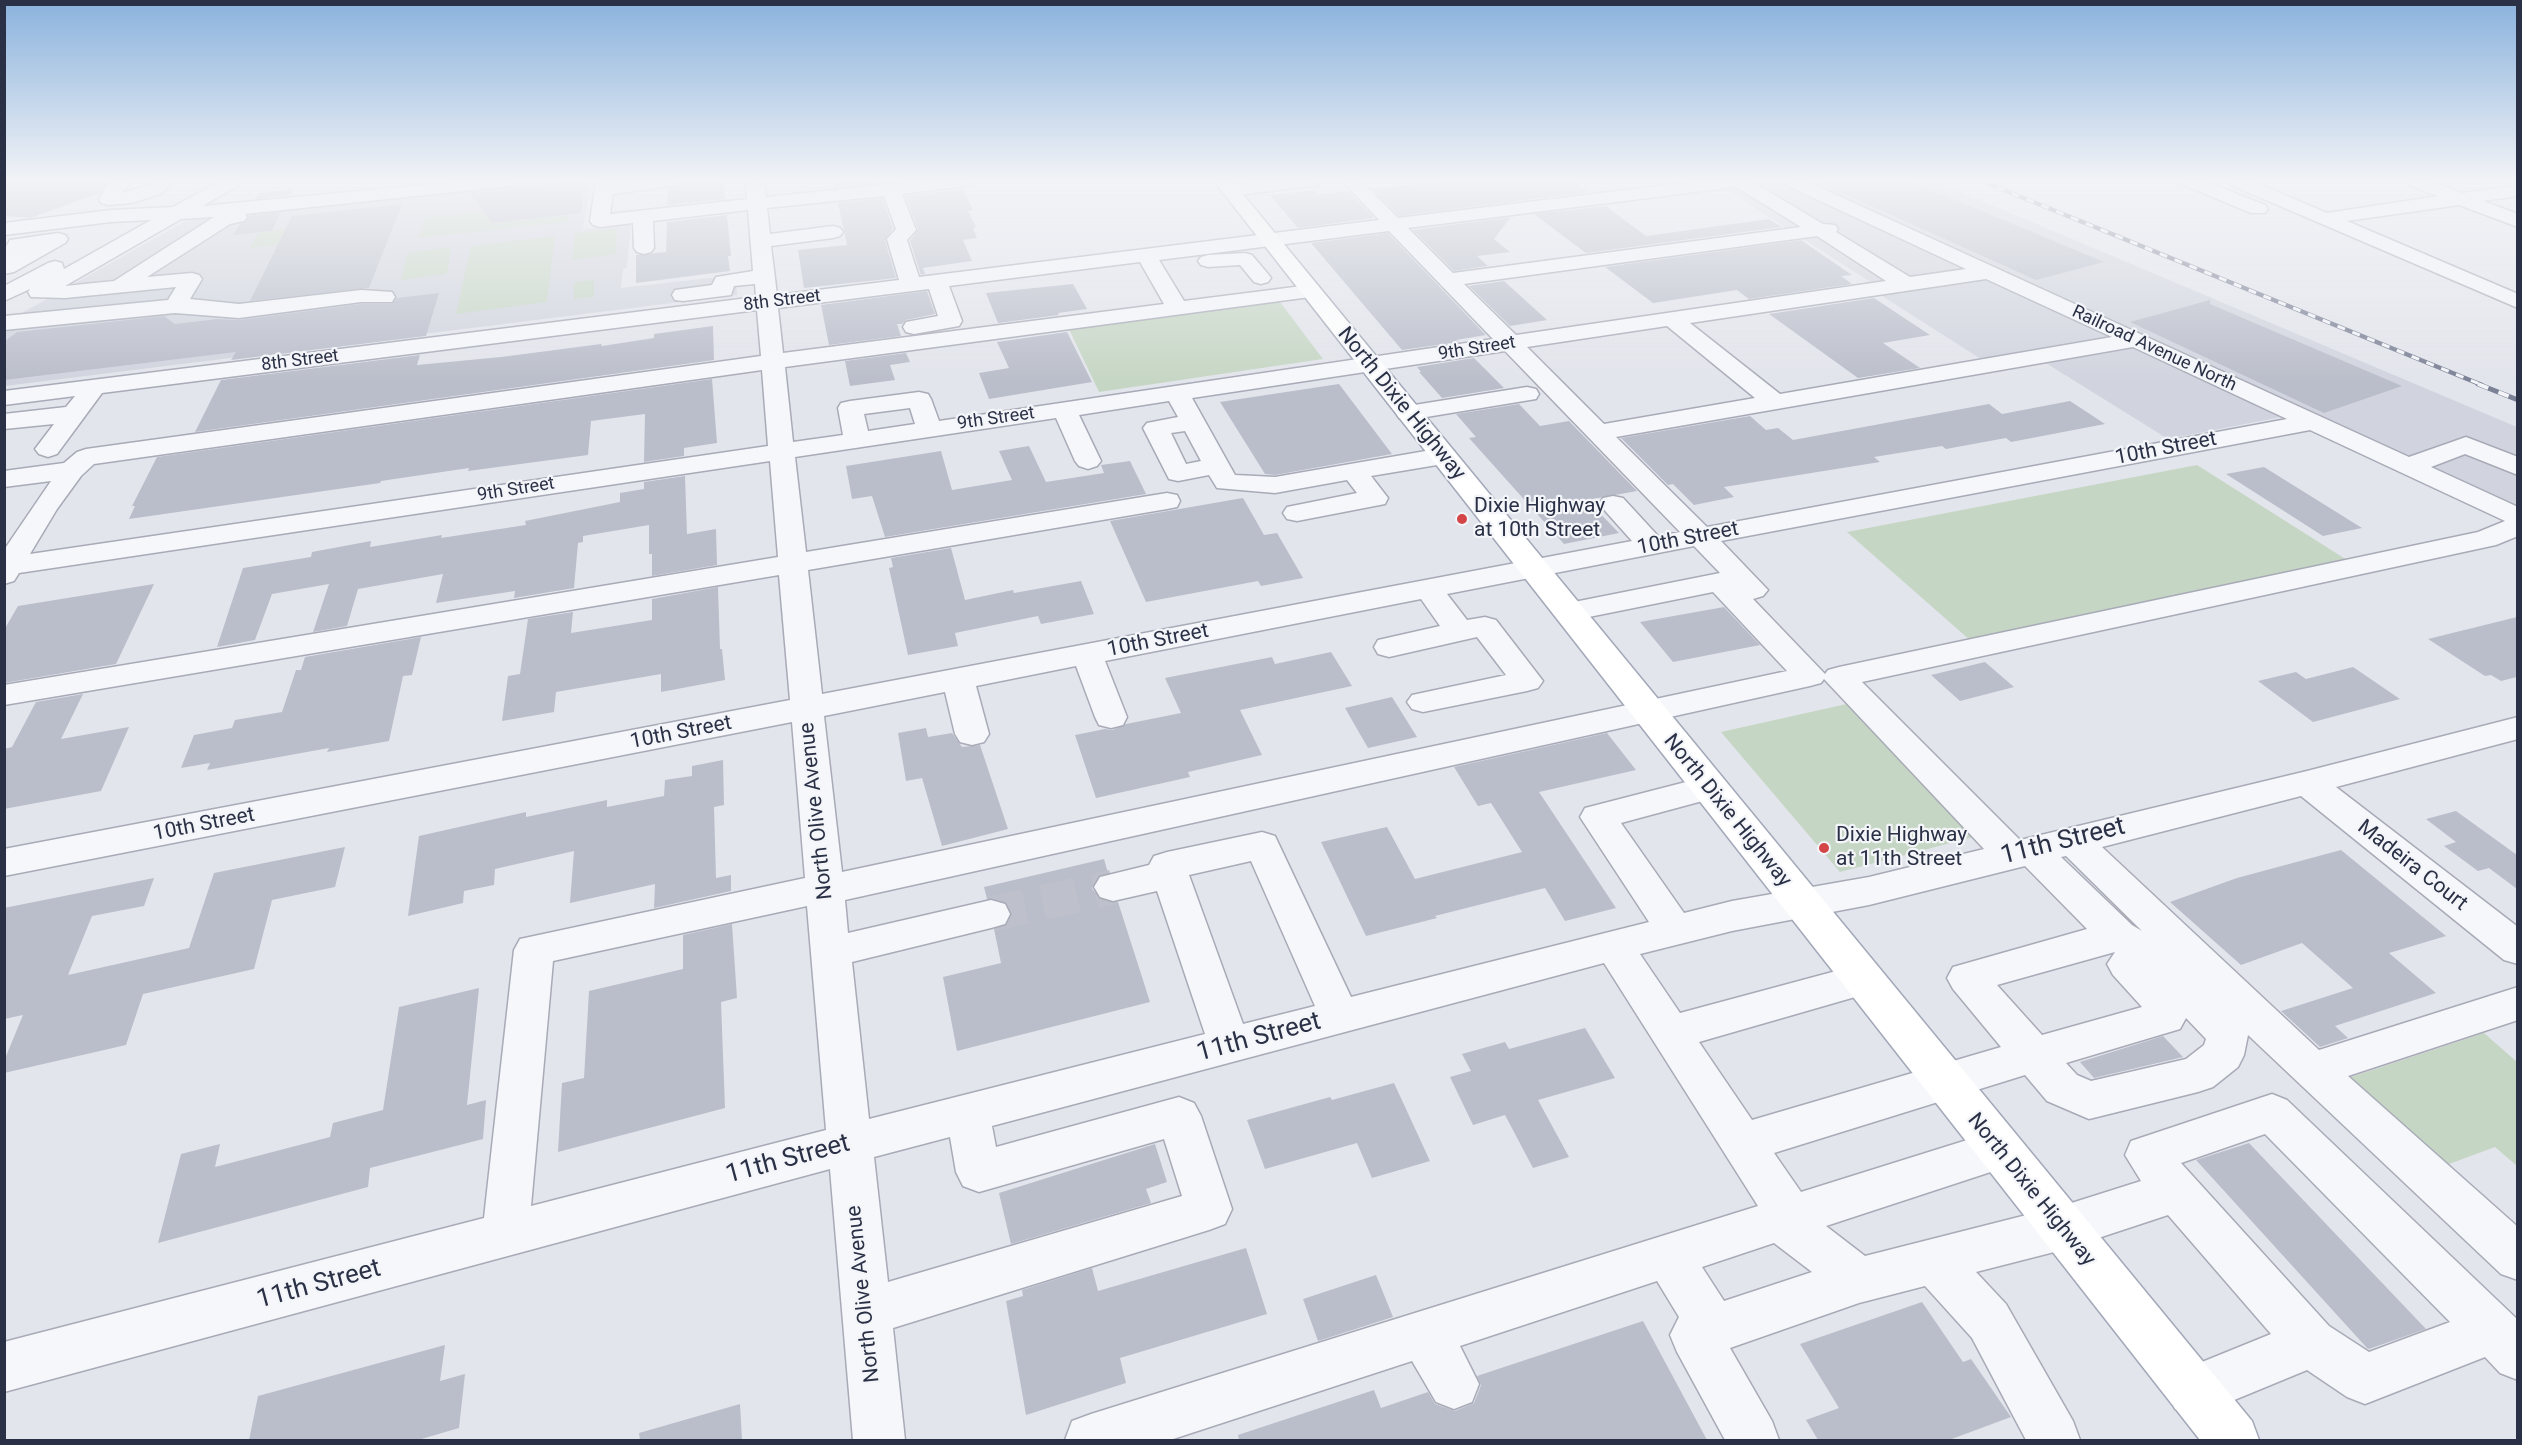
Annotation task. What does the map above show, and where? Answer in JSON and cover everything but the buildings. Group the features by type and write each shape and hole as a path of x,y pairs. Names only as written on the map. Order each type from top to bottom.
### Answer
{"main road":[{"name":"North Dixie Highway","path":"1276,248 2233,1440"}],"street":[{"path":"4,311 22,291 92,248"},
{"path":"22,291 107,248"},
{"path":"118,287 178,248"},
{"name":"North Olive Avenue","path":"763,248 879,1440"},
{"path":"900,248 911,284"},
{"name":"8th Street","path":"4,398 631,320 634,301 723,290 723,282 767,289 911,284 1150,261 1194,256 1227,248"},
{"path":"1416,248 1700,537 1730,580 1820,667 2112,938 2163,1002 2166,1017 1943,1081 1742,1143"},
{"path":"1448,280 1683,248"},
{"path":"1849,248 1906,284"},
{"name":"Railroad Avenue North","path":"1939,248 2517,517"},
{"path":"2392,248 2517,303"},
{"path":"1194,256 1245,259 1260,278"},
{"path":"1150,261 1178,309"},
{"path":"6,269 22,274 22,291"},
{"name":"9th Street","path":"6,570 783,450 1988,272"},
{"path":"1250,299 1237,280 1260,278 1303,282"},
{"path":"22,291 65,292 192,279 175,306"},
{"path":"891,330 951,321 937,281"},
{"path":"6,570 44,508 72,470 86,457 774,361 1250,299 1303,282"},
{"path":"4,323 175,306 239,311 361,296 384,297"},
{"path":"1673,320 1775,402"},
{"path":"1599,432 2136,340"},
{"path":"48,449 94,387"},
{"path":"1177,393 1226,482 1275,485 1443,456"},
{"path":"1408,413 1527,394"},
{"path":"1064,409 1088,461"},
{"path":"4,422 75,414"},
{"path":"1193,422 1156,428 1178,472 1216,466"},
{"name":"10th Street","path":"4,863 1428,588 2312,422"},
{"path":"2408,466 2466,445 2517,467"},
{"path":"4,479 72,470"},
{"path":"1297,513 1375,498 1354,472"},
{"path":"4,695 1167,501"},
{"path":"1613,504 1652,546"},
{"path":"505,1236 534,950 868,882 1810,676 1820,667 2486,539 2517,526"},
{"path":"1569,612 1730,580"},
{"path":"1428,588 1459,632"},
{"path":"1389,646 1485,626 1527,681 1423,702"},
{"path":"1087,655 1111,717"},
{"path":"958,680 972,734"},
{"name":"11th Street","path":"4,1367 967,1113 1675,930 1800,903 1869,891 2307,783 2517,728"},
{"name":"Madeira Court","path":"2307,783 2517,949"},
{"path":"1675,930 1598,817 1709,788"},
{"path":"2072,840 2312,1070 2517,1258"},
{"path":"1230,1046 1167,866 1262,845 1340,1017"},
{"path":"1113,887 1170,874"},
{"path":"831,952 991,914"},
{"path":"2112,938 2143,949 2228,1034 2223,1055 2198,1074 2089,1100 2062,1088 1967,978 2112,938"},
{"path":"1614,946 1742,1143 1785,1218 1858,1280"},
{"path":"1669,1033 1862,980"},
{"path":"2312,1070 2517,1003"},
{"path":"866,1312 1209,1209 1179,1116 979,1172 967,1113"},
{"path":"2272,1113 2505,1343 2365,1379 2311,1343 2176,1191 2147,1155 2272,1113"},
{"path":"1091,1440 1999,1150"},
{"path":"1753,1440 1695,1335 1858,1280 2062,1228 2176,1191"},
{"path":"1668,1255 1713,1328"},
{"path":"1935,1262 1989,1321 2054,1440"},
{"path":"1424,1334 1454,1384"},
{"path":"2193,1391 2311,1343"}],"shaded area":[{"path":"137,248 629,248 627,268 623,269 621,288 736,275 737,295 5,386 4,323"},
{"path":"1818,248 2095,248 2517,427 2517,527 2281,417 2168,439 2041,360 1995,368 1879,294 1886,292"}],"green space":[{"path":"451,248 447,274 401,280 407,253"},
{"path":"470,248 553,248 547,302 456,314"},
{"path":"573,248 616,248 616,254 572,260"},
{"path":"594,280 594,297 574,299 574,282"},
{"path":"1277,298 1323,359 1099,392 1068,327"},
{"path":"2197,465 2347,560 1971,641 1847,532"},
{"path":"1851,703 1981,835 1840,872 1721,732"},
{"path":"2484,1033 2517,1062 2517,1166 2495,1147 2433,1170 2339,1081"}],"tunnel":[{"path":"991,914 1113,887"}],"railway":[{"path":"2147,248 2482,385"},
{"path":"2478,384 2518,400"}],"place":[{"name":"Dixie Highway at 10th Street","path":"1462,519"},
{"name":"Dixie Highway at 11th Street","path":"1824,848"}]}
